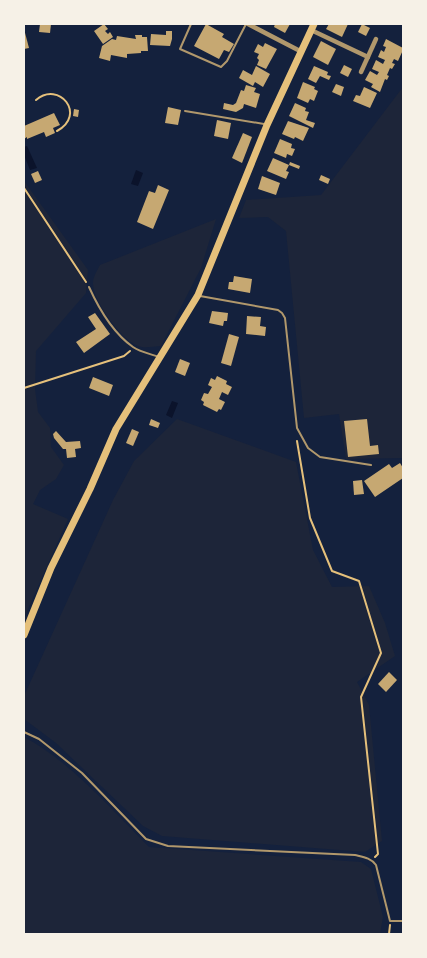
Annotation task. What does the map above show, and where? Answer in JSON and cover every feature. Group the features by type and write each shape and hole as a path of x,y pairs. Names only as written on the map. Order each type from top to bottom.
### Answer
{"main road":[{"path":"24,635 51,568 90,489 116,429 198,295 267,125 300,51 313,27"}],"street":[{"path":"247,24 300,51"},
{"path":"313,27 368,57"},
{"path":"361,72 376,39"}],"lane":[{"path":"191,24 180,48 221,67 227,61 247,24"},
{"path":"185,111 249,120 267,125"},
{"path":"89,287 106,319 134,347 160,358"},
{"path":"198,295 278,310 282,313 285,318 297,428 308,448 320,457 372,465"},
{"path":"24,732 39,740 82,774 146,839 168,846 355,855 373,861 378,870 390,921 403,921"}],"path":[{"path":"36,100 44,95 55,94 65,101 68,106 70,120 65,127 57,131"},
{"path":"24,188 89,287"},
{"path":"24,388 124,356 134,347"},
{"path":"297,428 297,439 310,518 332,571 360,581 381,653 361,697 378,854 373,861"},
{"path":"389,934 390,921"}],"shaded area":[{"path":"403,87 403,458 346,459 339,414 304,418 286,231 268,217 239,218 246,200 321,195"},
{"path":"27,146 37,168 30,170 24,155 24,147"},
{"path":"136,170 143,173 138,186 131,184"},
{"path":"24,181 88,270 86,293 36,351 35,389 38,412 50,428 51,447 64,465 56,479 40,490 33,504 68,519 24,618"},
{"path":"216,219 201,268 161,346 142,347 127,339 110,321 94,291 94,276 100,265"},
{"path":"172,401 178,403 172,418 166,415"},
{"path":"177,419 296,462 313,550 332,587 369,586 385,623 395,656 357,682 369,705 382,841 365,852 162,836 143,826 56,743 24,719 24,696 113,500 134,461"},
{"path":"24,737 58,759 74,773 149,847 361,862 371,869 383,917 380,934 24,934"}],"building":[{"path":"40,24 51,24 50,33 39,32"},
{"path":"104,24 108,29 105,31 108,34 110,32 113,37 103,44 94,31"},
{"path":"206,24 224,34 222,37 234,44 229,52 224,50 219,59 194,46"},
{"path":"275,24 290,24 285,33 274,27"},
{"path":"329,24 348,24 342,37 326,29"},
{"path":"362,24 370,28 366,36 358,32"},
{"path":"24,29 29,48 24,49"},
{"path":"166,31 172,31 170,46 150,45 151,34 166,35"},
{"path":"135,35 147,37 148,51 127,54 127,58 111,55 110,61 99,58 102,46 112,39 116,40 117,36 136,39"},
{"path":"386,39 403,48 403,50 398,61 394,59 392,63 395,64 392,69 390,68 387,75 389,76 387,80 385,79 380,92 371,87 373,84 365,80 370,71 377,75 379,72 372,69 376,60 383,64 385,60 378,57 381,50 384,52 386,47 383,46"},
{"path":"321,41 336,49 328,65 313,57"},
{"path":"265,43 277,49 266,69 257,65 259,54 254,52 258,44 263,47"},
{"path":"344,65 352,69 348,77 340,73"},
{"path":"256,66 270,74 263,87 255,82 253,86 239,78 243,70 252,75"},
{"path":"314,66 328,72 327,75 331,76 329,80 320,76 316,83 308,79"},
{"path":"303,82 315,87 314,89 318,91 314,101 310,99 308,103 297,98"},
{"path":"336,84 344,87 341,96 332,92"},
{"path":"246,85 256,88 254,92 260,94 256,108 244,104 243,108 236,112 223,109 224,103 233,105 236,103 241,90 244,91"},
{"path":"364,87 377,93 370,108 353,101 356,95 360,96"},
{"path":"295,103 306,108 305,111 309,112 306,120 315,123 313,128 289,116"},
{"path":"168,107 181,110 178,125 165,123"},
{"path":"74,109 79,110 78,117 73,116"},
{"path":"54,113 60,125 53,128 55,133 46,137 44,132 24,139 24,126"},
{"path":"217,120 231,123 228,139 214,136"},
{"path":"288,121 309,128 303,141 282,134"},
{"path":"243,133 252,137 242,163 232,158"},
{"path":"280,139 292,144 291,148 295,149 292,156 287,154 286,158 274,153"},
{"path":"273,158 289,165 286,171 289,172 286,179 267,171"},
{"path":"290,162 300,166 299,169 289,165"},
{"path":"38,171 42,180 35,183 31,174"},
{"path":"321,175 330,179 328,184 319,180"},
{"path":"262,176 280,183 276,195 258,189"},
{"path":"158,185 169,190 153,229 137,222 149,191 155,193"},
{"path":"234,276 252,279 250,293 228,289 229,282 233,282"},
{"path":"212,311 228,313 227,321 224,321 223,326 209,323"},
{"path":"95,313 110,334 84,353 76,342 96,329 88,317"},
{"path":"247,316 261,317 260,326 266,327 265,336 246,334"},
{"path":"229,334 239,337 231,366 221,363"},
{"path":"180,359 190,363 185,376 175,372"},
{"path":"217,376 227,381 226,384 232,387 228,395 222,392 219,399 225,402 221,410 219,409 217,412 203,405 204,402 201,400 204,393 208,394 212,387 208,385 211,378 215,380"},
{"path":"93,377 113,385 109,396 89,388"},
{"path":"151,419 160,423 158,428 149,425"},
{"path":"367,419 370,446 378,445 379,454 348,457 344,421"},
{"path":"132,429 139,432 133,446 126,443"},
{"path":"56,431 66,442 80,441 81,448 75,449 76,457 67,458 66,449 63,449 54,438 53,434"},
{"path":"400,463 403,468 403,478 375,497 364,481 389,464 392,468"},
{"path":"362,480 364,494 354,495 353,481"},
{"path":"389,672 397,680 386,692 378,684"}]}
